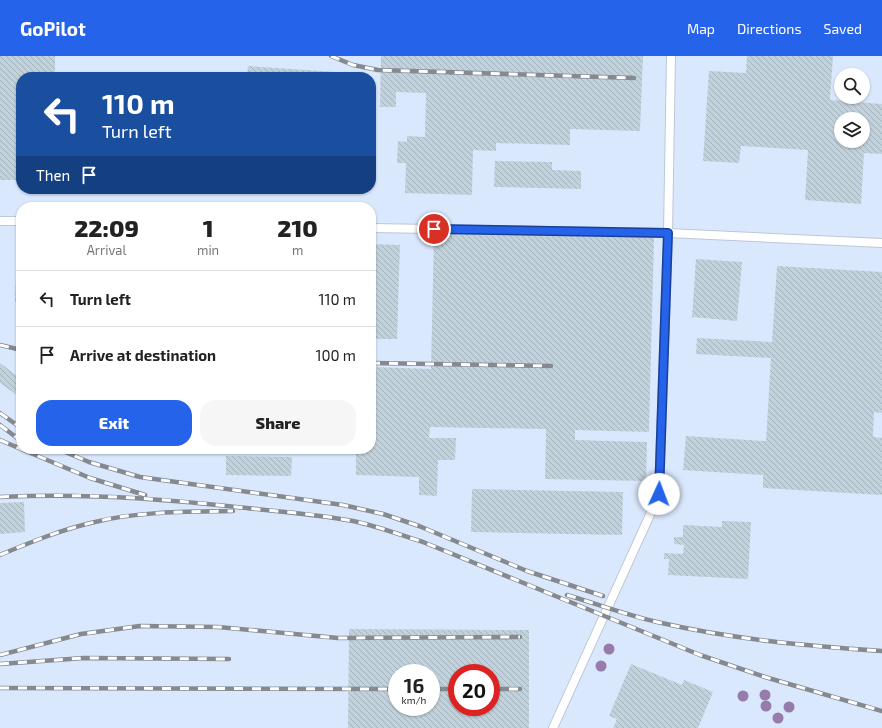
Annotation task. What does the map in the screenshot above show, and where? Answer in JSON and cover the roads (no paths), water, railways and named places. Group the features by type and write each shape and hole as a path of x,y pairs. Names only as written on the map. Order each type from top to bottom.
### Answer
{"lane":[{"path":"553,728 659,494 668,233 672,56"},
{"path":"0,221 16,221"},
{"path":"376,228 668,233 882,243"}],"railway":[{"path":"331,56 353,65 378,70 634,78"},
{"path":"0,345 16,349"},
{"path":"376,363 551,366"},
{"path":"0,413 16,424"},
{"path":"0,425 16,437"},
{"path":"0,440 16,447"},
{"path":"33,454 90,478 145,495"},
{"path":"70,454 89,462 140,477 343,505 383,514 419,526 527,571 603,596"},
{"path":"0,497 89,496 147,499 295,513 362,523 423,542 700,655 765,677 882,711"},
{"path":"0,555 59,532 112,518 146,514 233,511"},
{"path":"567,595 645,619 713,633 825,647 882,651"},
{"path":"0,655 81,634 140,626 218,627 338,638 520,637"},
{"path":"0,664 84,658 229,659"},
{"path":"0,688 388,689"},
{"path":"440,689 448,689"},
{"path":"500,689 520,689"}]}
